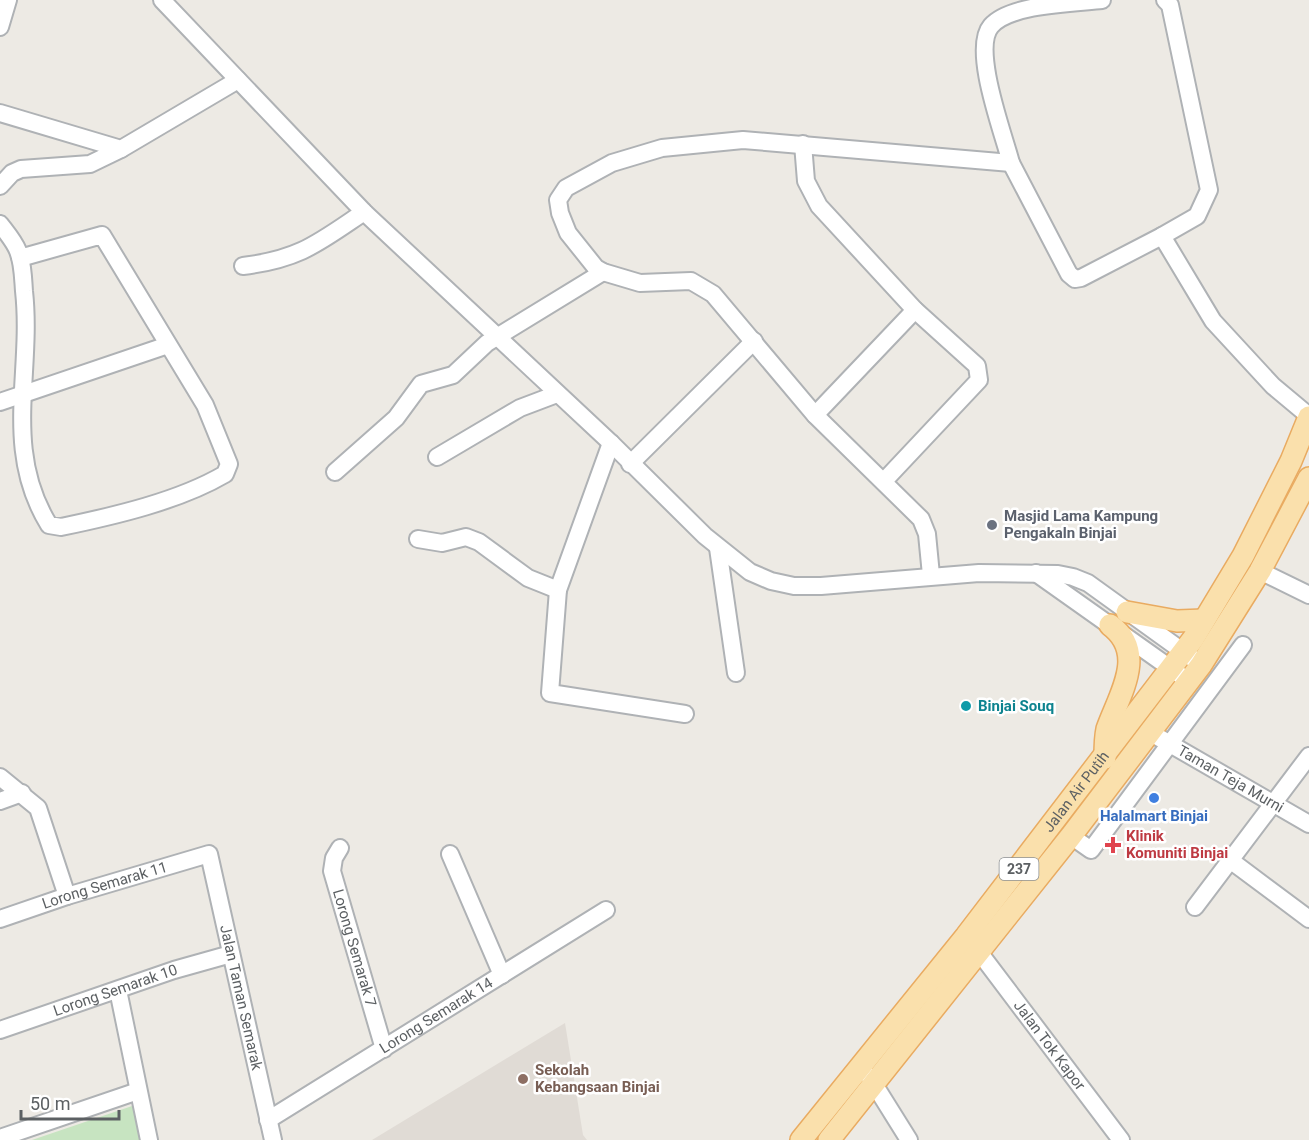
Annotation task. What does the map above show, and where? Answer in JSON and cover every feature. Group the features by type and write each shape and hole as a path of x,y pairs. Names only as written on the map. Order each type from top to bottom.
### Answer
{"main road":[{"name":"Jalan Air Putih","path":"829,1140 1150,733 1186,667 1204,620 1243,556 1291,461 1309,416"},
{"name":"Jalan Air Putih","path":"801,1140 1105,758 1186,667 1260,571 1309,478"},
{"path":"1127,612 1177,621 1204,620"},
{"path":"1105,758 1106,732 1125,689 1129,670 1126,644 1118,631 1110,625"}],"street":[{"path":"0,27 8,0"},
{"path":"162,0 364,212 611,443 718,548 750,572 771,581 794,586 821,586 931,576 1036,573 1074,576 1088,583 1127,612 1186,667"},
{"path":"1101,0 1029,4 992,25 984,49 1011,163 1069,274 1075,279 1082,278 1197,216 1209,190 1170,5 1165,0"},
{"path":"0,186 6,178 21,169 90,164 121,149 238,80"},
{"path":"0,113 121,149"},
{"path":"931,576 925,526 884,482 815,415 713,294 696,283 684,281 640,283 603,272 575,244 563,221 558,200 566,188 612,163 662,148 743,141 803,144 1011,163"},
{"path":"803,144 806,181 819,206 915,310 977,366 979,380 884,482"},
{"path":"243,266 292,257 311,248 364,212"},
{"path":"0,224 14,244 20,258 26,313 21,395 22,438 30,489 49,525 61,527 134,509 206,484 225,474 229,467 212,419 102,235 20,258"},
{"path":"1162,236 1213,321 1274,386 1309,416"},
{"path":"334,472 396,418 421,384 453,375 496,337 603,272"},
{"path":"815,415 915,310"},
{"path":"630,464 754,341"},
{"path":"0,402 168,345"},
{"path":"437,457 519,408 557,394"},
{"path":"611,443 558,590 550,693 685,714"},
{"path":"418,538 442,543 466,537 479,542 528,578 558,590"},
{"path":"718,548 736,673"},
{"path":"1260,571 1309,595"},
{"path":"1036,573 1110,625 1186,667"},
{"path":"1071,836 1091,850 1243,645"},
{"name":"Taman Teja Murni","path":"1150,733 1309,824"},
{"path":"1195,906 1309,756"},
{"path":"0,777 39,807 67,896"},
{"path":"0,801 22,793"},
{"name":"Lorong Semarak 7","path":"340,848 333,858 332,871 384,1049"},
{"name":"Lorong Semarak 11","path":"0,919 67,896 209,854"},
{"name":"Jalan Taman Semarak","path":"209,854 273,1140"},
{"path":"450,854 502,975"},
{"path":"1230,860 1309,919"},
{"name":"Lorong Semarak 14","path":"268,1120 606,910"},
{"name":"Jalan Tok Kapor","path":"979,952 1121,1140"},
{"name":"Lorong Semarak 10","path":"0,1030 231,954"},
{"path":"118,990 149,1140"},
{"path":"862,1065 909,1140"},
{"path":"0,1138 138,1091"}],"shaded area":[{"name":"Sekolah Kebangsaan Binjai","path":"565,1023 583,1135 587,1140 372,1140"}],"green space":[{"path":"138,1104 146,1140 32,1140"}],"place":[{"name":"Masjid Lama Kampung Pengakaln Binjai","path":"992,525"},
{"name":"Binjai Souq","path":"966,706"},
{"name":"Halalmart Binjai","path":"1154,798"},
{"name":"Klinik Komuniti Binjai","path":"1113,845"},
{"name":"Sekolah Kebangsaan Binjai","path":"523,1079"}]}
